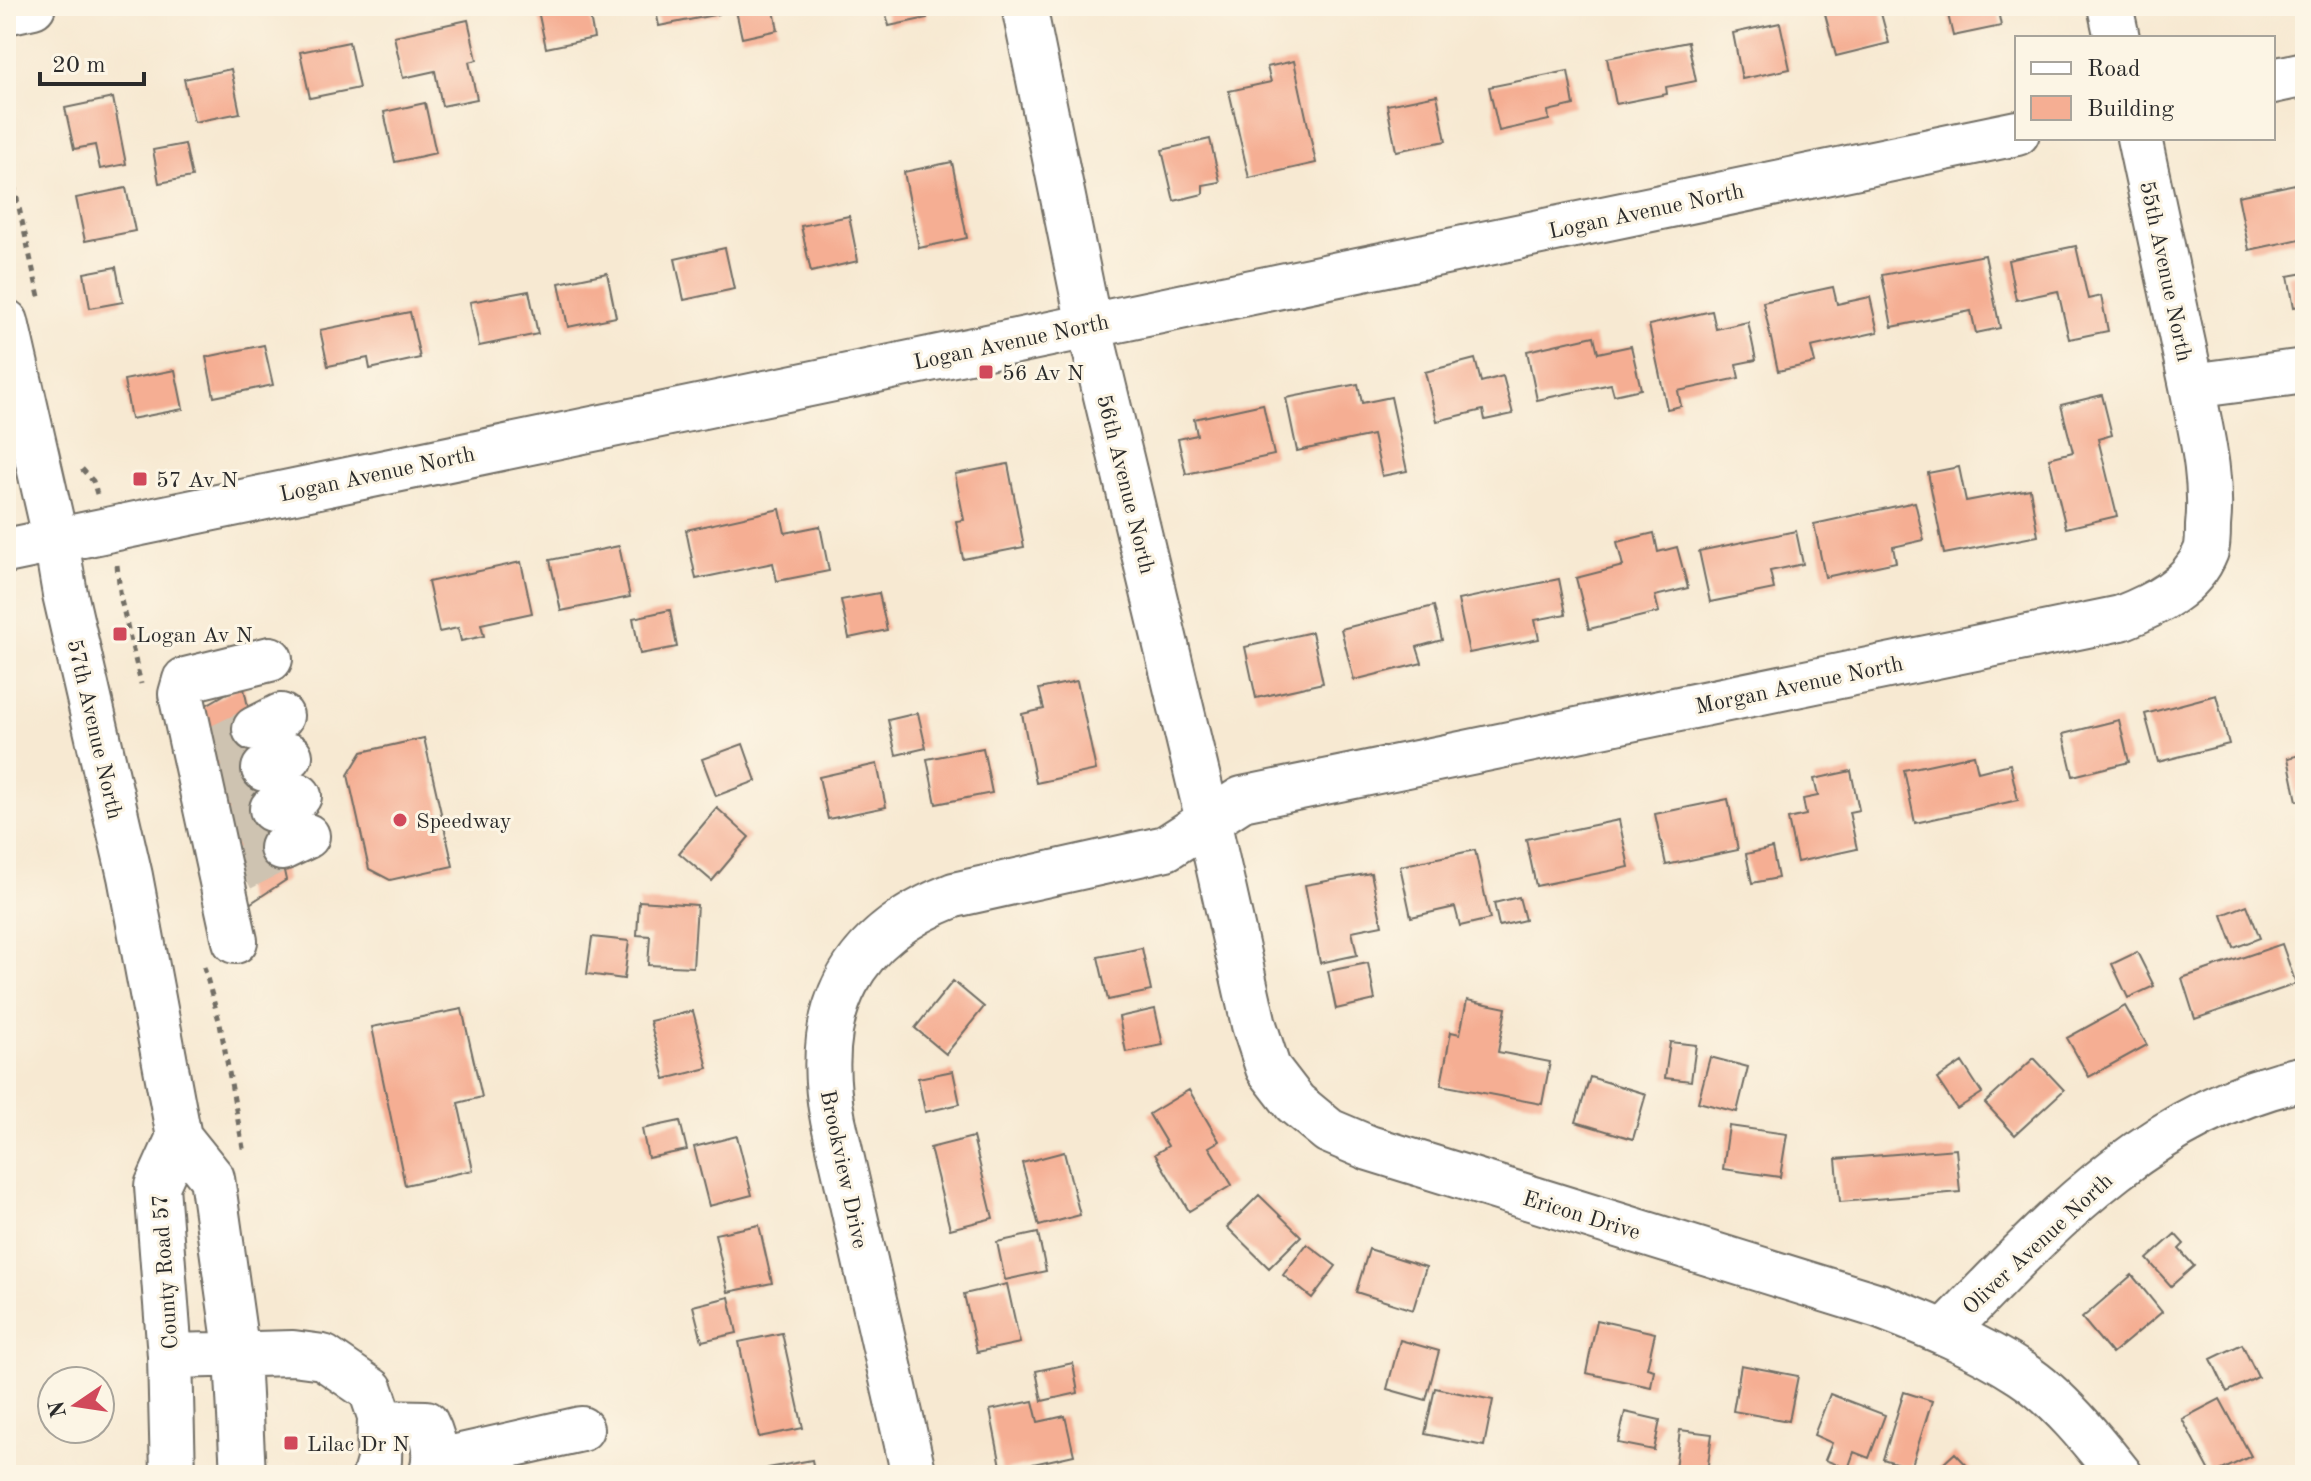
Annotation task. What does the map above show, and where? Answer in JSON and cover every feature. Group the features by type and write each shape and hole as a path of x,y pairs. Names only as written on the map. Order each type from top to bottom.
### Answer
{"street":[{"path":"6,12 33,6"},
{"name":"56th Avenue North","path":"1024,6 1089,325 1208,820"},
{"path":"2110,6 2117,36"},
{"path":"2275,81 2305,74"},
{"name":"Logan Avenue North","path":"6,551 2015,133"},
{"name":"55th Avenue North","path":"2139,140 2192,386 2305,371"},
{"name":"57th Avenue North","path":"6,322 130,876 179,1137"},
{"name":"Morgan Avenue North","path":"1208,820 1242,799 2121,618 2157,604 2186,581 2206,550 2210,510 2208,470 2192,386"},
{"path":"235,941 218,814 181,694 185,680 270,659"},
{"name":"Ericon Drive","path":"1208,820 1254,1025 1268,1068 1295,1103 1329,1131 1369,1148 1879,1306 1945,1332 2024,1375 2082,1427 2120,1475"},
{"name":"Brookview Drive","path":"914,1475 828,1092 828,1038 848,978 863,954 883,934 929,905 979,888 1166,848 1208,820"},
{"name":"Oliver Avenue North","path":"1945,1332 2070,1206 2135,1153 2207,1110 2305,1078"},
{"path":"179,1137 212,1178 237,1355 243,1475"},
{"name":"County Road 57","path":"173,1475 170,1356 157,1186 179,1137"},
{"path":"170,1356 293,1353 323,1357 371,1390 380,1416 379,1461 375,1475"},
{"path":"380,1422 426,1423 433,1435 433,1468 581,1429"}],"building":[{"path":"537,6 588,6 594,38 546,48"},
{"path":"655,6 718,6 719,14 659,26"},
{"path":"735,6 773,6 778,30 742,38"},
{"path":"884,6 925,6 927,18 889,26"},
{"path":"1854,6 1879,6 1889,43 1836,56 1825,14"},
{"path":"1946,6 1997,6 2001,26 1953,36"},
{"path":"468,20 477,60 469,62 477,99 442,106 435,71 403,78 394,36"},
{"path":"1780,23 1790,69 1742,79 1733,33"},
{"path":"349,42 359,88 310,98 300,52"},
{"path":"1688,42 1696,81 1666,87 1667,94 1616,104 1607,58"},
{"path":"1294,61 1316,163 1249,178 1229,91 1271,82 1267,67"},
{"path":"231,69 240,113 194,122 184,79"},
{"path":"1568,71 1574,105 1548,111 1549,120 1499,131 1489,87"},
{"path":"1437,95 1446,141 1396,151 1387,105"},
{"path":"113,98 126,164 100,169 95,145 74,149 65,108"},
{"path":"425,103 436,153 395,162 384,112"},
{"path":"1210,139 1220,182 1203,185 1203,194 1174,201 1162,150"},
{"path":"185,144 192,177 159,183 153,150"},
{"path":"952,162 967,238 919,248 904,172"},
{"path":"2305,182 2305,238 2249,250 2238,196"},
{"path":"126,188 135,231 85,241 76,198"},
{"path":"849,216 858,261 811,272 801,226"},
{"path":"2076,246 2088,299 2101,296 2108,331 2069,339 2058,291 2016,300 2008,260"},
{"path":"725,248 734,289 684,300 675,259"},
{"path":"1985,255 2000,328 1976,333 1971,311 1892,327 1882,275"},
{"path":"116,267 123,302 90,308 84,273"},
{"path":"607,273 616,317 568,327 559,283"},
{"path":"2305,273 2305,305 2294,307 2288,276"},
{"path":"1833,287 1837,304 1870,297 1878,332 1811,347 1815,363 1778,371 1763,302"},
{"path":"529,291 538,334 479,346 470,302"},
{"path":"1712,311 1716,329 1748,322 1756,360 1736,364 1739,378 1678,391 1681,406 1667,409 1649,325"},
{"path":"410,312 420,358 370,369 368,358 328,366 320,330"},
{"path":"1594,336 1598,353 1631,346 1641,389 1614,395 1611,384 1537,400 1527,351"},
{"path":"264,345 273,385 214,397 206,357"},
{"path":"1475,359 1481,382 1503,376 1513,414 1485,420 1483,410 1437,421 1425,372"},
{"path":"175,370 183,409 131,419 124,380"},
{"path":"1358,384 1362,403 1391,397 1407,471 1382,476 1373,435 1297,451 1286,398"},
{"path":"2102,395 2112,435 2098,439 2117,516 2066,528 2049,458 2073,452 2061,405"},
{"path":"1263,404 1274,455 1186,474 1178,439 1197,435 1194,419"},
{"path":"1008,464 1024,547 963,559 956,521 964,520 955,474"},
{"path":"1959,467 1966,501 2030,489 2038,536 1944,554 1928,473"},
{"path":"1915,502 1924,540 1893,547 1896,562 1825,577 1814,524"},
{"path":"780,509 785,533 820,526 829,571 777,581 773,563 696,579 686,530"},
{"path":"1796,531 1803,564 1770,571 1774,589 1710,602 1699,551"},
{"path":"1654,533 1658,552 1677,547 1688,588 1655,596 1659,612 1589,629 1576,578 1623,566 1617,542"},
{"path":"619,546 630,597 561,611 550,560"},
{"path":"521,562 532,613 481,624 484,636 461,641 458,628 439,632 428,582"},
{"path":"1559,579 1566,614 1535,620 1539,639 1469,653 1458,600"},
{"path":"879,593 887,630 849,638 841,600"},
{"path":"1434,606 1442,640 1417,647 1422,663 1354,680 1341,629"},
{"path":"670,610 677,647 640,654 633,618"},
{"path":"1312,632 1323,683 1256,698 1245,647"},
{"path":"1077,681 1096,770 1036,783 1022,714 1044,709 1039,689"},
{"path":"243,684 286,880 248,905 201,708"},
{"path":"2216,695 2229,744 2158,762 2145,714"},
{"path":"918,713 926,748 896,755 888,720"},
{"path":"2119,720 2129,762 2073,776 2063,734"},
{"name":"Speedway","path":"424,738 453,866 390,880 369,869 348,775 362,752"},
{"path":"743,744 756,781 716,796 702,759"},
{"path":"983,748 992,793 936,804 927,759"},
{"path":"2305,754 2305,800 2297,801 2288,758"},
{"path":"1974,755 1978,772 2010,764 2018,800 1915,823 1904,770"},
{"path":"877,764 886,807 828,819 819,777"},
{"path":"1851,771 1859,810 1849,812 1857,849 1797,862 1788,819 1806,815 1803,799 1818,796 1814,779"},
{"path":"1728,799 1738,850 1666,865 1655,814"},
{"path":"717,808 749,837 712,881 679,853"},
{"path":"1619,820 1629,867 1536,886 1526,839"},
{"path":"1772,848 1778,878 1752,883 1746,854"},
{"path":"1475,850 1490,919 1460,926 1455,907 1411,917 1400,866"},
{"path":"1371,873 1382,925 1352,931 1357,955 1320,963 1305,885"},
{"path":"1519,897 1525,920 1499,926 1494,903"},
{"path":"639,901 697,905 693,967 648,965 650,936 637,935"},
{"path":"2247,905 2260,938 2234,948 2222,915"},
{"path":"592,937 629,941 624,979 587,974"},
{"path":"2282,944 2296,984 2195,1019 2182,978"},
{"path":"1142,948 1151,991 1108,1000 1098,957"},
{"path":"2137,952 2154,986 2128,998 2112,964"},
{"path":"1368,963 1375,1000 1336,1009 1328,971"},
{"path":"953,981 984,1007 946,1054 915,1028"},
{"path":"1467,1000 1506,1008 1498,1052 1550,1062 1542,1104 1441,1085 1451,1032 1460,1034"},
{"path":"2125,1006 2147,1045 2089,1077 2067,1038"},
{"path":"462,1009 482,1097 458,1103 473,1170 405,1185 372,1027"},
{"path":"1155,1009 1163,1045 1126,1052 1119,1017"},
{"path":"693,1011 708,1068 665,1079 650,1021"},
{"path":"1670,1042 1696,1045 1691,1081 1665,1078"},
{"path":"1710,1057 1748,1067 1737,1112 1698,1102"},
{"path":"2034,1058 2064,1090 2015,1135 1985,1103"},
{"path":"1962,1062 1982,1093 1957,1109 1937,1079"},
{"path":"953,1071 960,1104 925,1112 918,1078"},
{"path":"1590,1077 1646,1094 1633,1139 1576,1122"},
{"path":"1189,1090 1219,1141 1209,1147 1232,1185 1189,1211 1155,1154 1168,1146 1149,1114"},
{"path":"680,1121 687,1150 648,1158 642,1129"},
{"path":"1729,1126 1787,1134 1780,1177 1723,1169"},
{"path":"737,1136 752,1195 709,1206 694,1147"},
{"path":"973,1137 993,1218 950,1229 930,1148"},
{"path":"1956,1149 1960,1192 1840,1202 1836,1159"},
{"path":"1064,1152 1080,1215 1039,1226 1022,1163"},
{"path":"1259,1195 1301,1236 1269,1268 1227,1227"},
{"path":"759,1225 772,1283 728,1292 715,1234"},
{"path":"1038,1233 1046,1271 1005,1280 997,1242"},
{"path":"2175,1234 2184,1244 2179,1249 2194,1266 2171,1286 2147,1259"},
{"path":"1307,1244 1336,1266 1312,1298 1283,1275"},
{"path":"1369,1249 1426,1267 1413,1310 1356,1292"},
{"path":"2132,1275 2162,1312 2112,1354 2082,1318"},
{"path":"1007,1284 1020,1343 977,1352 964,1294"},
{"path":"729,1297 737,1333 702,1341 693,1306"},
{"path":"1597,1320 1655,1333 1647,1368 1654,1370 1651,1387 1586,1373"},
{"path":"782,1333 803,1428 759,1437 739,1342"},
{"path":"1400,1340 1439,1351 1426,1400 1387,1389"},
{"path":"2242,1344 2258,1377 2227,1392 2211,1359"},
{"path":"1073,1363 1078,1393 1042,1401 1036,1371"},
{"path":"1741,1365 1798,1376 1789,1421 1733,1411"},
{"path":"1435,1388 1493,1400 1484,1446 1425,1434"},
{"path":"1904,1392 1932,1401 1911,1468 1883,1459"},
{"path":"1830,1394 1885,1415 1869,1458 1854,1452 1848,1469 1825,1460 1832,1443 1814,1435"},
{"path":"2220,1399 2251,1456 2212,1475 2182,1419"},
{"path":"1033,1401 1038,1422 1065,1416 1074,1455 1002,1471 990,1410"},
{"path":"1625,1412 1660,1420 1654,1450 1618,1443"},
{"path":"1680,1430 1712,1434 1707,1472 1675,1468"},
{"path":"1955,1453 1976,1475 1931,1475"},
{"path":"812,1460 815,1475 770,1475 768,1468"}],"tunnel":[{"path":"214,749 255,729"},
{"path":"223,790 264,769"},
{"path":"232,829 272,809"},
{"path":"241,869 282,848"}],"place":[{"name":"56 Av N","path":"986,372"},
{"name":"57 Av N","path":"140,479"},
{"name":"Logan Av N","path":"120,634"},
{"name":"Speedway","path":"400,820"},
{"name":"Lilac Dr N","path":"291,1443"}]}
